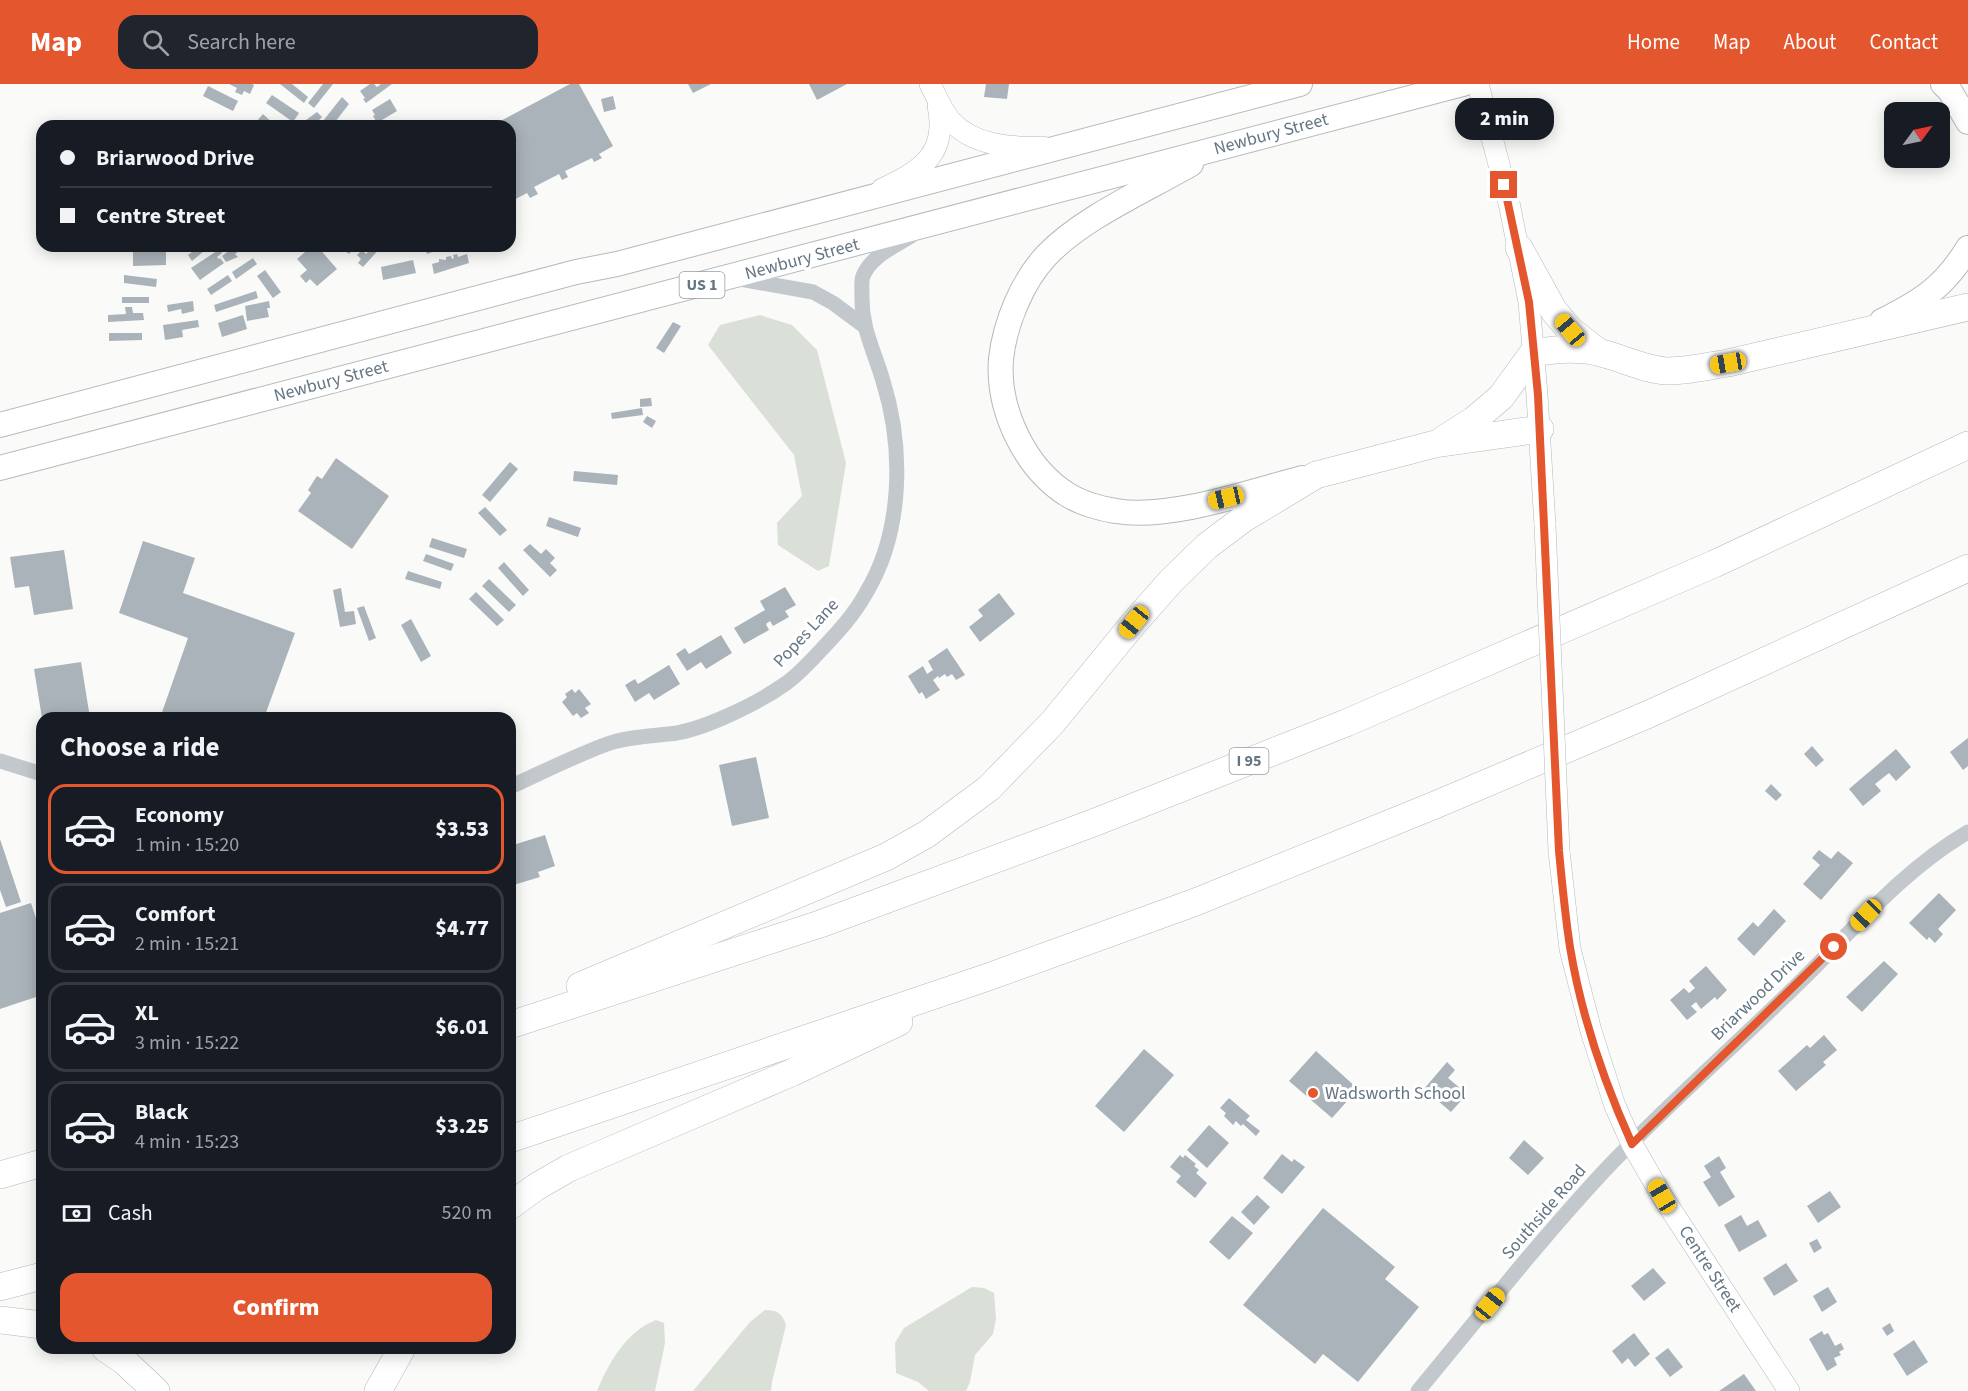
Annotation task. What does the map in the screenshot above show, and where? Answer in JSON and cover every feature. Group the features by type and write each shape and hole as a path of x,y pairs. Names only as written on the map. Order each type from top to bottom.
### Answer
{"highway":[{"path":"1519,248 1554,311 1570,330 1597,351"},
{"path":"1435,444 1474,420 1501,397 1533,353 1562,348 1597,351 1644,367 1668,371 1692,369 1728,363 1968,307"},
{"path":"516,1013 886,857 927,834 989,788 1022,756 1076,696 1134,622 1207,546 1243,519 1316,475 1435,444 1540,429"},
{"name":"I 95","path":"516,1023 820,924 1093,823 1346,723 1714,564 1968,445"},
{"path":"516,1137 988,977 1193,903 1435,805 1649,714 1968,568"},
{"path":"516,1202 569,1168 801,1069 988,977"},
{"path":"0,1175 36,1165"},
{"path":"0,1287 36,1278"},
{"path":"0,1320 36,1324"},
{"path":"114,1354 156,1391"},
{"path":"378,1391 399,1354"}],"main road":[{"name":"US 1","path":"0,425 576,272 617,264 1300,84"},
{"name":"Newbury Street","path":"0,468 1463,84"},
{"name":"Centre Street","path":"1478,84 1519,248 1529,302 1540,429 1559,851 1570,949 1615,1106 1632,1144 1662,1196 1789,1391"},
{"path":"1943,84 1950,91 1968,122"},
{"path":"933,90 950,120 963,131 977,138 994,144 1021,148 1058,147"},
{"path":"854,201 895,183 930,158 938,146 942,123 933,90"},
{"path":"1219,148 1109,210 1072,234 1046,257 1028,282 1016,305 1006,335 1001,359 1005,402 1020,441 1048,479 1069,496 1115,511 1142,513 1174,510 1316,475"},
{"path":"1864,330 1916,304 1937,288 1968,248"}],"street":[{"name":"Popes Lane","path":"516,784 571,758 612,742 680,732 714,721 759,700 786,684 846,624 867,592 881,560 891,524 897,477 892,416 884,383 864,326 861,307 862,278 871,263 888,249 929,225"},
{"path":"729,278 813,292 833,303 864,326"},
{"path":"0,761 36,772"},
{"name":"Briarwood Drive","path":"1632,1144 1913,871 1952,841 1968,832"},
{"name":"Southside Road","path":"1418,1391 1555,1226 1632,1144"}],"shaded area":[{"path":"760,315 792,325 817,350 846,463 829,566 818,571 778,545 777,523 802,496 794,455 708,345 720,325"},
{"path":"972,1287 984,1288 994,1293 996,1319 993,1334 975,1355 966,1391 929,1391 918,1382 896,1373 895,1343 904,1328"},
{"path":"765,1310 778,1313 786,1325 771,1391 693,1391 750,1322"},
{"path":"656,1320 664,1323 665,1343 655,1391 597,1391 607,1369 627,1340 645,1325"}],"building":[{"path":"229,84 254,85 250,94 244,91 242,95 235,92 237,88"},
{"path":"280,84 292,84 308,97 304,103"},
{"path":"323,84 333,84 314,108 308,103"},
{"path":"370,84 377,87 381,84 392,84 366,103 360,91"},
{"path":"570,84 579,84 613,146 599,154 602,158 594,162 592,158 565,171 568,177 562,180 559,174 534,187 538,194 530,198 527,193 516,199 516,120 502,120"},
{"path":"688,84 711,84 693,93"},
{"path":"809,84 847,84 817,100"},
{"path":"986,84 1009,84 1007,99 984,97"},
{"path":"208,86 238,101 233,111 203,96"},
{"path":"272,95 299,113 294,120 290,120 266,103"},
{"path":"613,96 616,109 604,112 601,99"},
{"path":"342,97 349,104 337,120 324,120"},
{"path":"390,99 397,111 382,120 375,120 372,110"},
{"path":"317,112 322,117 319,120 306,120"},
{"path":"263,114 270,120 258,120"},
{"path":"133,252 166,252 166,265 133,266"},
{"path":"192,252 203,252 192,261 188,255"},
{"path":"215,252 222,252 217,257 224,263 200,280 191,268"},
{"path":"227,252 238,252 235,254 238,257 226,262 222,256"},
{"path":"305,252 322,252 337,269 317,286 310,279 306,283 300,276 307,270 297,259"},
{"path":"360,252 366,254 377,252 363,267 358,263 361,259 357,255"},
{"path":"457,254 458,257 467,254 469,263 434,274 432,264 439,262 439,259 446,260 446,257 451,256 452,259 453,255"},
{"path":"253,258 257,264 236,279 232,272"},
{"path":"413,260 416,273 383,280 381,267"},
{"path":"265,270 281,292 273,298 257,276"},
{"path":"124,275 157,279 156,287 124,283"},
{"path":"228,275 232,281 211,295 207,289"},
{"path":"256,291 258,298 216,312 214,305"},
{"path":"122,297 149,297 149,303 122,303"},
{"path":"193,301 194,311 182,314 181,309 168,312 167,305"},
{"path":"269,301 270,308 267,308 269,317 247,321 245,306"},
{"path":"125,307 132,307 133,313 143,313 144,320 108,322 108,315 126,314"},
{"path":"243,315 247,329 222,337 218,323"},
{"path":"198,320 199,327 182,330 183,337 165,340 163,325"},
{"path":"673,322 681,326 664,353 656,348"},
{"path":"109,333 142,333 142,340 109,341"},
{"path":"651,398 652,406 640,407 640,399"},
{"path":"642,408 643,415 612,419 611,413"},
{"path":"647,416 656,421 652,428 643,422"},
{"path":"336,458 389,496 352,549 298,511 311,493 308,490 317,476 322,479"},
{"path":"510,462 518,469 490,502 482,495"},
{"path":"574,471 618,475 617,485 573,481"},
{"path":"485,507 507,530 500,536 478,513"},
{"path":"549,517 581,528 578,537 546,526"},
{"path":"432,538 467,549 464,558 429,547"},
{"path":"143,541 195,558 183,593 295,633 266,712 162,712 188,638 119,613"},
{"path":"530,544 541,554 546,549 555,558 550,563 557,570 550,577 523,550"},
{"path":"64,550 73,609 34,615 29,586 15,588 10,557"},
{"path":"426,554 454,564 451,571 423,561"},
{"path":"504,562 529,590 523,596 498,568"},
{"path":"408,571 442,582 440,589 405,579"},
{"path":"489,579 516,605 509,612 482,586"},
{"path":"785,587 796,605 785,611 789,617 773,626 770,621 766,624 769,630 744,644 734,628 765,610 760,601"},
{"path":"341,588 345,612 354,611 356,624 340,627 333,590"},
{"path":"476,592 504,620 497,626 469,599"},
{"path":"999,593 1015,614 980,642 969,627 983,616 978,610"},
{"path":"364,606 376,638 369,641 357,608"},
{"path":"411,619 431,656 421,662 401,625"},
{"path":"721,635 732,653 706,669 701,662 687,671 676,654 685,648 689,654"},
{"path":"947,648 965,675 956,680 952,674 947,677 945,674 939,678 938,676 933,680 940,690 926,699 922,692 919,694 908,676 923,666 927,674 933,670 928,661"},
{"path":"81,662 89,712 41,712 34,669"},
{"path":"669,665 680,684 654,700 649,693 635,702 625,685 635,679 638,684"},
{"path":"572,689 575,693 579,689 591,704 585,708 589,713 581,718 577,713 573,716 562,702 567,697 565,694"},
{"path":"1968,738 1968,766 1963,770 1950,752"},
{"path":"1812,746 1824,760 1816,767 1804,754"},
{"path":"1896,749 1911,767 1896,781 1889,773 1875,784 1881,791 1863,806 1849,789"},
{"path":"756,757 769,818 732,826 719,765"},
{"path":"1771,784 1782,795 1776,801 1765,791"},
{"path":"545,835 555,866 538,872 540,877 516,884 516,844"},
{"path":"0,839 21,902 6,907 0,890"},
{"path":"1819,850 1831,859 1838,851 1853,863 1821,900 1803,884 1820,865 1812,858"},
{"path":"1939,893 1956,910 1938,929 1943,934 1935,943 1929,937 1927,940 1909,923"},
{"path":"31,903 36,918 36,997 0,1009 0,913"},
{"path":"1774,909 1786,921 1754,956 1737,939 1753,922 1758,927"},
{"path":"1884,961 1898,974 1862,1012 1846,997"},
{"path":"1706,966 1727,990 1717,1000 1715,997 1701,1009 1696,1002 1691,1006 1697,1012 1687,1020 1670,1000 1684,988 1689,993 1695,988 1689,981"},
{"path":"1824,1035 1837,1050 1823,1062 1826,1065 1796,1091 1778,1071 1807,1045 1810,1048"},
{"path":"1144,1049 1174,1075 1124,1132 1095,1106"},
{"path":"1316,1051 1358,1089 1332,1118 1289,1081"},
{"path":"1447,1062 1455,1070 1448,1078 1467,1094 1451,1112 1424,1089"},
{"path":"1229,1098 1250,1116 1246,1120 1260,1131 1256,1136 1243,1124 1241,1126 1236,1121 1233,1125 1224,1116 1226,1113 1220,1108"},
{"path":"1209,1125 1229,1143 1207,1168 1187,1150"},
{"path":"1524,1140 1544,1158 1528,1175 1509,1158"},
{"path":"1282,1154 1292,1162 1294,1159 1305,1167 1282,1194 1263,1178"},
{"path":"1180,1155 1183,1158 1185,1155 1196,1164 1194,1166 1199,1170 1196,1173 1207,1183 1195,1198 1176,1182 1181,1176 1170,1167"},
{"path":"1719,1156 1726,1168 1720,1172 1735,1197 1719,1207 1703,1182 1711,1177 1704,1166"},
{"path":"1830,1191 1841,1207 1818,1223 1807,1206"},
{"path":"1257,1195 1270,1207 1254,1225 1241,1212"},
{"path":"1323,1208 1395,1267 1385,1279 1419,1307 1358,1382 1323,1354 1315,1364 1243,1305"},
{"path":"1741,1215 1747,1226 1758,1220 1767,1236 1739,1252 1724,1225"},
{"path":"1232,1216 1253,1233 1229,1260 1209,1242"},
{"path":"1817,1239 1822,1248 1814,1253 1809,1243"},
{"path":"1786,1263 1798,1281 1774,1296 1763,1278"},
{"path":"1653,1268 1666,1283 1644,1301 1631,1286"},
{"path":"1828,1287 1837,1302 1822,1312 1813,1296"},
{"path":"1890,1323 1894,1331 1887,1336 1882,1328"},
{"path":"1822,1331 1824,1335 1828,1333 1835,1346 1841,1343 1844,1349 1839,1352 1841,1355 1834,1358 1837,1365 1827,1371 1809,1339"},
{"path":"1634,1333 1650,1354 1635,1367 1628,1358 1622,1364 1612,1351"},
{"path":"1914,1340 1928,1362 1907,1376 1893,1354"},
{"path":"1668,1348 1683,1367 1670,1377 1655,1358"},
{"path":"1744,1374 1756,1391 1719,1391"}],"place":[{"name":"Wadsworth School","path":"1313,1093"}],"route":[{"path":"1504,185 1529,302 1538,395 1559,851 1564,906 1570,949 1591,1031 1615,1106 1632,1144 1834,947"}]}
